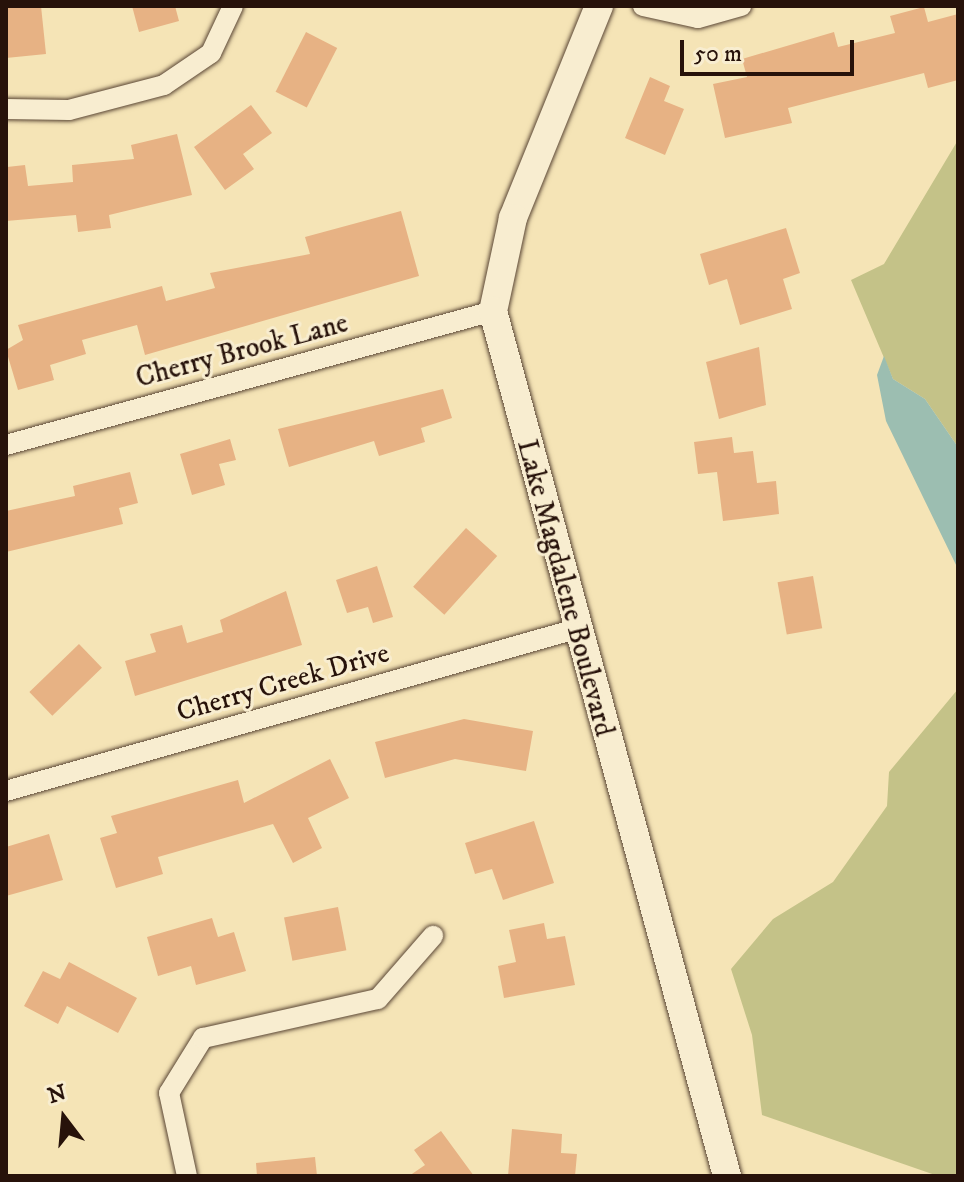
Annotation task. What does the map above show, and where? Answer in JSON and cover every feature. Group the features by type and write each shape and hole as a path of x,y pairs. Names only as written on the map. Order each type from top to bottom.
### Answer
{"street":[{"path":"6,109 69,110 164,85 211,53 233,6"},
{"name":"Lake Magdalene Boulevard","path":"599,6 513,218 493,311 576,629 727,1176"},
{"path":"643,6 698,18 741,6"},
{"name":"Cherry Brook Lane","path":"6,445 493,311"},
{"name":"Cherry Creek Drive","path":"6,791 576,629"},
{"path":"187,1176 169,1093 203,1038 378,999 433,936"}],"shaded area":[{"path":"958,140 958,447 925,399 893,379 851,280 884,264"},
{"path":"884,356 893,379 925,399 958,447 958,569 886,421 877,375"},
{"path":"958,689 958,1176 938,1176 762,1115 752,1035 731,969 773,919 833,882 887,806 889,772"}],"building":[{"path":"6,6 41,6 46,54 6,58"},
{"path":"132,6 175,6 179,21 139,32"},
{"path":"924,7 928,22 958,14 958,80 928,88 924,73 788,108 792,123 725,138 713,84 747,77 742,59 834,32 838,47 895,33 890,16"},
{"path":"306,32 337,48 307,108 276,92"},
{"path":"650,77 670,86 664,101 684,109 665,155 625,138"},
{"path":"251,105 272,133 243,154 254,169 225,190 194,147"},
{"path":"177,134 192,195 109,215 111,228 78,232 76,215 6,221 7,167 25,165 28,186 73,182 72,165 134,159 131,145"},
{"path":"401,211 419,276 145,355 137,325 82,340 86,354 50,365 54,380 18,390 6,350 23,340 18,325 162,286 166,301 215,288 210,273 310,254 305,237"},
{"path":"786,228 800,273 783,279 792,309 740,325 727,279 709,285 700,254"},
{"path":"759,347 766,405 719,419 706,362"},
{"path":"443,389 452,418 421,428 425,442 379,456 374,441 289,467 278,429"},
{"path":"732,437 734,453 753,451 757,483 776,481 779,514 723,521 717,472 698,474 694,442"},
{"path":"230,439 236,460 219,464 225,485 192,495 180,454"},
{"path":"130,472 138,503 119,508 123,524 6,552 6,511 75,496 73,486"},
{"path":"466,528 497,556 444,615 413,587"},
{"path":"377,566 393,617 373,623 368,607 347,613 336,580"},
{"path":"813,576 822,628 787,634 778,582"},
{"path":"286,591 302,645 135,696 125,661 156,652 150,634 182,625 187,643 223,632 220,620"},
{"path":"79,644 102,668 52,716 29,692"},
{"path":"464,719 533,731 526,771 455,759 385,778 375,742"},
{"path":"330,759 349,798 308,818 322,848 293,863 273,824 158,857 163,874 116,888 100,838 117,833 111,816 238,780 244,803"},
{"path":"534,821 554,883 503,900 492,869 475,874 465,843"},
{"path":"49,834 63,880 6,896 6,847"},
{"path":"338,907 346,950 292,961 284,917"},
{"path":"212,918 218,937 234,932 246,971 196,985 191,966 158,976 147,937"},
{"path":"544,923 547,939 565,936 575,985 504,998 498,966 516,962 509,930"},
{"path":"69,962 137,998 118,1033 67,1006 58,1024 24,1006 43,971 60,979"},
{"path":"512,1129 562,1134 561,1153 577,1154 575,1176 508,1176"},
{"path":"441,1131 474,1176 409,1176 425,1165 414,1150"},
{"path":"315,1157 317,1176 257,1176 256,1163"}]}
